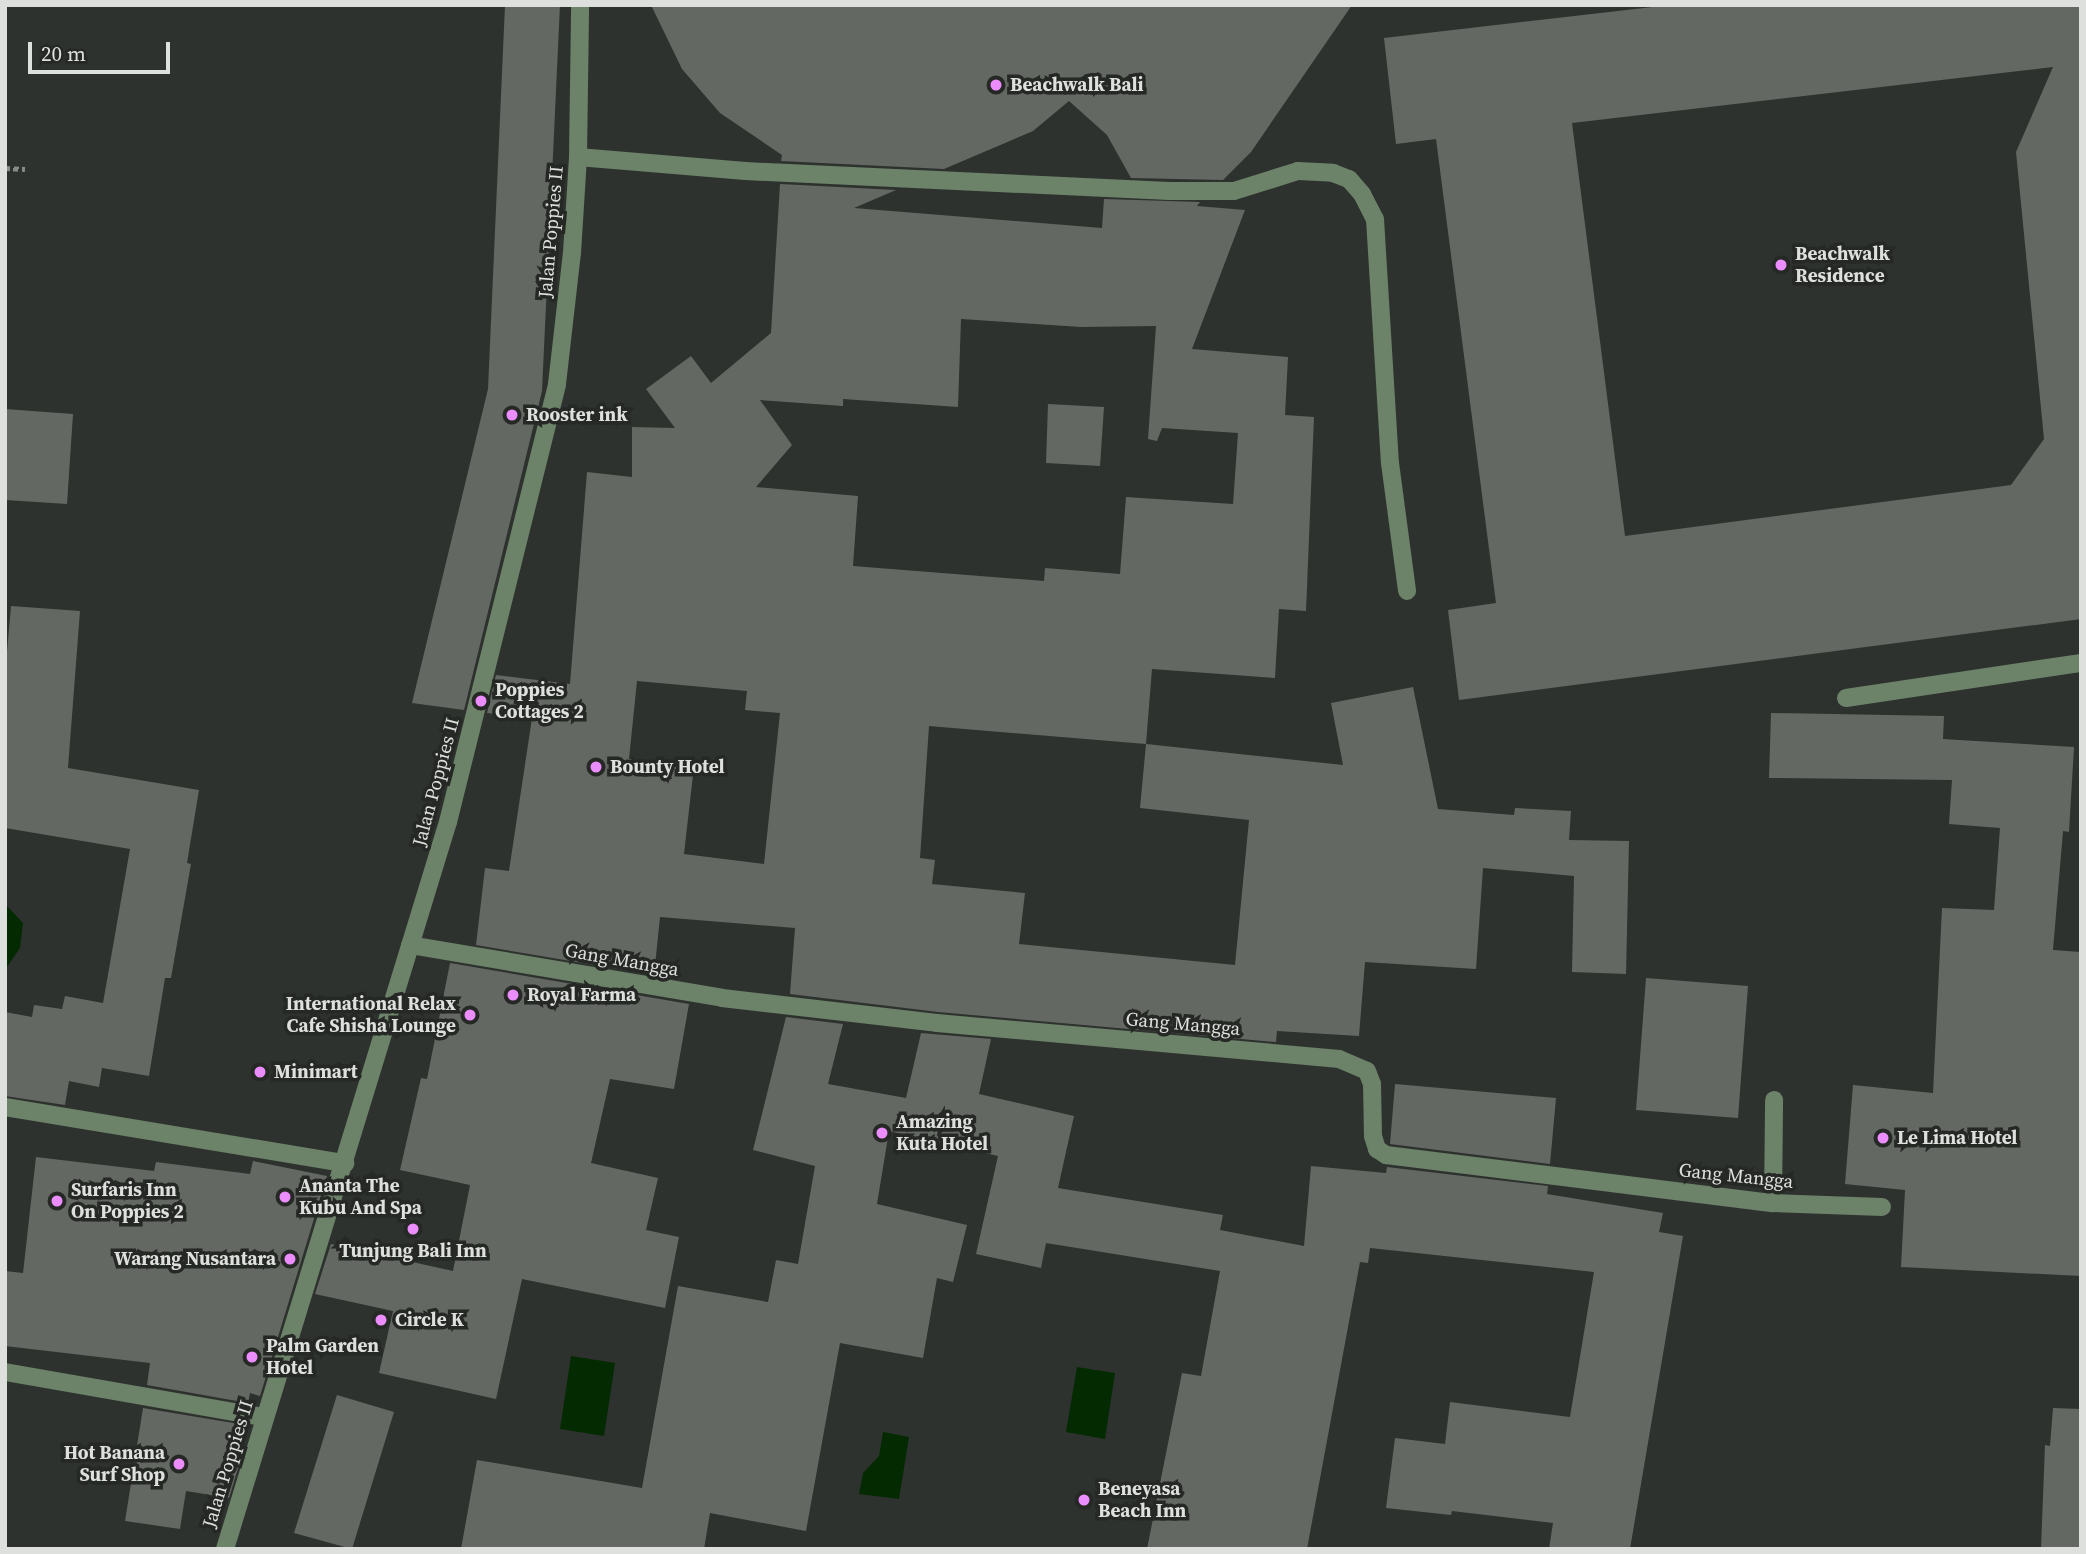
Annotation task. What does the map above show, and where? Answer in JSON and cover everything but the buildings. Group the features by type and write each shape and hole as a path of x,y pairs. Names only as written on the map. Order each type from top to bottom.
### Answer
{"street":[{"name":"Jalan Poppies II","path":"225,1549 452,809 557,384 572,253 578,157 580,5"},
{"path":"578,157 745,171 1170,191 1234,191 1298,171 1333,173 1349,179 1362,194 1374,219 1390,463 1407,591"},
{"path":"1846,698 2081,663"},
{"name":"Gang Mangga","path":"410,945 722,998 937,1023 1339,1059 1367,1071 1372,1084 1373,1136 1377,1149 1385,1155 1773,1203 1882,1207"},
{"path":"1773,1100 1773,1203"},
{"path":"5,1107 345,1163"},
{"path":"5,1372 264,1417"}],"path":[{"path":"5,168 24,169"}],"shaded area":[{"path":"5,904 23,923 20,948 5,970"},
{"path":"571,1356 615,1363 604,1436 560,1429"},
{"path":"1077,1367 1115,1373 1105,1439 1066,1432"},
{"path":"883,1432 909,1437 899,1499 859,1494 863,1473 879,1456"}],"place":[{"name":"Beachwalk Bali","path":"996,85"},
{"name":"Beachwalk Residence","path":"1781,265"},
{"name":"Rooster ink","path":"512,415"},
{"name":"Poppies Cottages 2","path":"481,701"},
{"name":"Bounty Hotel","path":"596,767"},
{"name":"Royal Farma","path":"513,995"},
{"name":"International Relax Cafe Shisha Lounge","path":"470,1015"},
{"name":"Minimart","path":"260,1072"},
{"name":"Amazing Kuta Hotel","path":"882,1133"},
{"name":"Le Lima Hotel","path":"1883,1138"},
{"name":"Ananta The Kubu And Spa","path":"285,1197"},
{"name":"Surfaris Inn On Poppies 2","path":"57,1201"},
{"name":"Tunjung Bali Inn","path":"413,1229"},
{"name":"Warang Nusantara","path":"290,1259"},
{"name":"Circle K","path":"381,1320"},
{"name":"Palm Garden Hotel","path":"252,1357"},
{"name":"Hot Banana Surf Shop","path":"179,1464"},
{"name":"Beneyasa Beach Inn","path":"1084,1500"}]}
